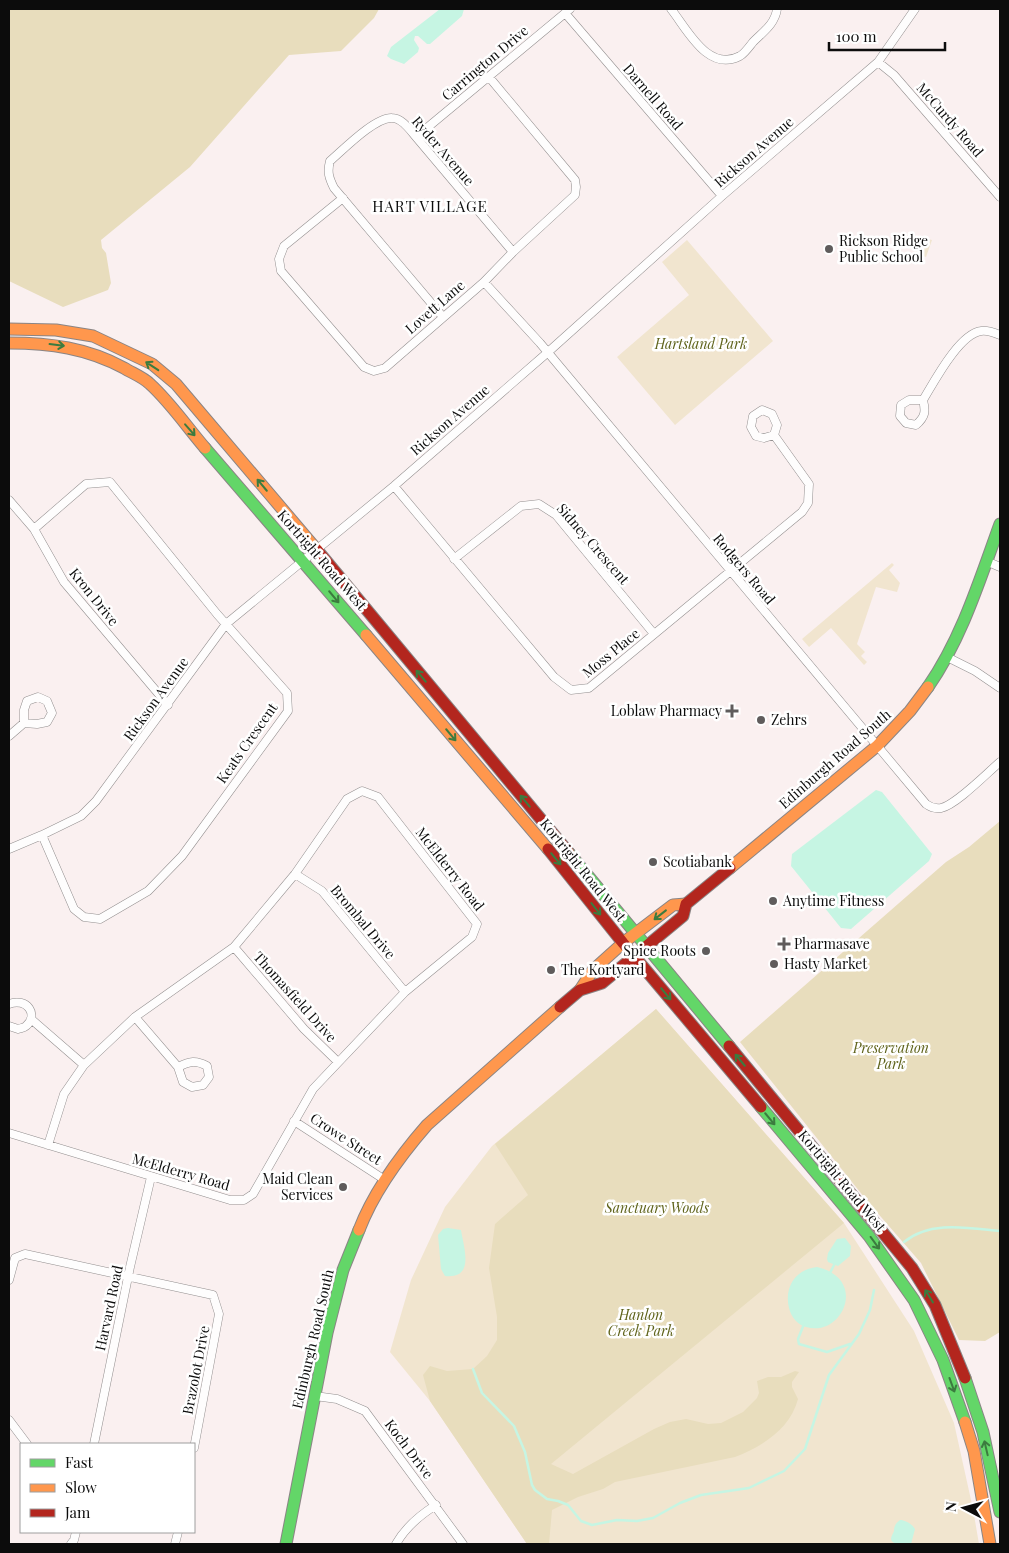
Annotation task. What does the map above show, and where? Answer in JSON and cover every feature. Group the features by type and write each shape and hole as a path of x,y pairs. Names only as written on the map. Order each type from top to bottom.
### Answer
{"street":[{"path":"671,9 709,56 720,60 728,60 741,55 773,23 776,9"},
{"name":"Rickson Avenue","path":"10,846 42,835 81,816 96,801 226,624 394,486 548,353 722,196 878,62 915,9"},
{"name":"Carrington Drive","path":"416,137 567,11"},
{"name":"Darnell Road","path":"567,11 722,196"},
{"name":"McCurdy Road","path":"878,62 894,75 1000,197"},
{"name":"Lovett Lane","path":"343,198 284,246 279,259 281,271 364,367 374,371 385,368 484,282 513,252 575,195 576,187 569,173 489,77"},
{"name":"Ryder Avenue","path":"443,316 334,188 329,178 328,168 330,161 379,121 392,118 400,120 513,252"},
{"name":"Rodgers Road","path":"484,282 548,353 926,804 936,808 952,803 1000,762"},
{"name":"Kortright Road West","path":"9,329 56,330 92,336 152,364 176,384 316,549 912,1268 935,1305 969,1388 983,1432 1000,1512"},
{"path":"923,400 950,356 970,335 982,330 1000,335"},
{"name":"Kortright Road West","path":"9,343 60,344 85,350 130,370 149,383 303,560 570,875 623,944 869,1236 914,1300 943,1360 974,1451 990,1544"},
{"name":"Moss Place","path":"394,486 554,677 571,690 589,688 802,512 808,503 808,484 774,435"},
{"name":"Keats Crescent","path":"34,529 86,484 110,482 226,624 287,693 288,710 182,856 148,891 100,919 84,917 74,909 42,835"},
{"name":"Kron Drive","path":"9,500 34,529 64,582 168,704"},
{"name":"Sidney Crescent","path":"454,559 521,506 539,504 556,515 654,634"},
{"name":"Edinburgh Road South","path":"286,1544 327,1333 343,1270 364,1217 385,1180 412,1142 428,1125 530,1032 580,990 592,970 674,905 686,904 877,746 905,717 926,690 947,657 959,631 1000,524"},
{"path":"986,561 1000,567"},
{"path":"947,657 975,671 1000,688"},
{"path":"9,736 24,723"},
{"name":"McElderry Road","path":"9,1133 151,1177 230,1200 244,1200 253,1194 313,1089 405,992 472,937 477,924 378,797 362,791 347,799 295,874 234,947 136,1017 84,1065 64,1094 48,1145"},
{"name":"Brombal Drive","path":"295,874 322,891 405,992"},
{"name":"Edinburgh Road South","path":"580,990 602,983 683,916 686,904"},
{"name":"Thomasfield Drive","path":"234,947 304,1029 338,1062"},
{"path":"9,1004 16,1001 24,1003 30,1010 31,1019 26,1026 18,1030 9,1026"},
{"path":"136,1017 178,1067"},
{"path":"31,1019 84,1065"},
{"name":"Crowe Street","path":"294,1121 385,1180"},
{"name":"Harvard Road","path":"94,1443 128,1276 151,1177"},
{"path":"9,1280 15,1258 25,1254 128,1276"},
{"name":"Brazolot Drive","path":"128,1276 213,1295 219,1314 195,1443"},
{"name":"Koch Drive","path":"315,1396 337,1399 365,1411 463,1544"},
{"path":"9,1420 26,1443"},
{"path":"396,1544 409,1526 436,1506"}],"green space":[{"path":"9,9 379,9 374,18 341,51 289,55 190,167 101,240 102,248 106,253 111,283 108,290 63,307 9,281"},
{"path":"924,238 932,240 926,257 915,253 920,240"},
{"name":"Hartsland Park","path":"687,240 773,341 675,425 617,357 689,295 662,262"},
{"path":"892,563 894,565 889,570 900,583 897,592 876,587 857,644 865,652 861,656 867,662 864,665 831,628 809,647 802,639"},
{"name":"Preservation Park","path":"1000,821 1000,1332 985,1341 959,1340 921,1263 868,1202 740,1042 946,862 969,847"},
{"name":"Hanlon Creek Park","path":"656,1009 844,1223 914,1331 954,1423 979,1544 527,1544 430,1401 390,1352 411,1280 445,1207 492,1146"},
{"name":"Sanctuary Woods","path":"656,1009 844,1223 551,1464 573,1474 670,1422 686,1419 708,1424 721,1423 743,1412 757,1398 759,1393 757,1381 768,1377 781,1377 795,1371 799,1372 792,1382 792,1387 798,1399 794,1410 782,1428 756,1448 735,1457 615,1482 603,1489 578,1497 552,1510 549,1544 527,1544 430,1401 423,1375 430,1366 447,1371 473,1369 487,1356 497,1340 497,1317 489,1268 495,1224 528,1195 495,1144"}],"shaded area":[{"path":"440,9 464,9 462,16 430,44 415,36 414,40 419,48 418,52 404,64 387,56 391,47"},
{"path":"876,790 882,792 932,854 929,861 851,929 841,928 791,866 792,854"},
{"path":"443,1229 461,1230 465,1254 464,1268 461,1273 454,1276 445,1276 441,1269 438,1235"},
{"path":"845,1238 851,1246 850,1256 838,1266 828,1262 828,1253 837,1239"},
{"path":"817,1267 833,1273 842,1283 846,1294 844,1306 839,1316 830,1324 819,1328 806,1327 798,1322 791,1314 788,1301 790,1287 797,1276 803,1271"},
{"path":"900,1520 912,1525 915,1529 911,1544 900,1544 892,1541 891,1538 896,1523"}],"waterway":[{"path":"904,1242 914,1235 938,1228 963,1227 1000,1231"},
{"path":"829,1275 834,1265"},
{"path":"473,1369 482,1393 514,1426 525,1452 532,1485 535,1490 547,1499 568,1505 581,1521 592,1525 617,1520 637,1521 653,1518 680,1503 701,1495 749,1488 784,1471 805,1449 829,1375 859,1334 870,1310 874,1290"},
{"path":"804,1324 798,1339 799,1344 827,1352 850,1344"}],"traffic: fast":[{"path":"205,448 366,635"},
{"path":"928,687 951,649 977,587 1000,524"},
{"path":"569,853 729,1046"},
{"path":"761,1107 869,1236 914,1300 943,1360 965,1422"},
{"path":"286,1544 327,1333 343,1270 359,1230"},
{"path":"965,1378 983,1432 1000,1512"}],"traffic: slow":[{"path":"9,329 56,330 93,336 152,364 176,384 317,550"},
{"path":"9,343 39,344 82,351 124,368 144,379 157,391 205,448"},
{"path":"366,635 548,849"},
{"path":"730,868 877,746 910,711 928,687"},
{"path":"580,990 593,970 623,943 673,905 686,904"},
{"path":"359,1230 388,1174 427,1125 560,1007"},
{"path":"965,1422 974,1451 990,1544"}],"traffic: jam":[{"path":"317,550 569,853"},
{"path":"548,849 623,943 761,1107"},
{"path":"560,1007 580,990 602,983 683,916 686,904 730,868"},
{"path":"729,1046 912,1268 935,1305 965,1378"}],"place":[{"name":"Rickson Ridge Public School","path":"829,249"},
{"name":"Loblaw Pharmacy","path":"732,711"},
{"name":"Zehrs","path":"761,720"},
{"name":"Scotiabank","path":"653,862"},
{"name":"Anytime Fitness","path":"773,901"},
{"name":"Pharmasave","path":"784,944"},
{"name":"Spice Roots","path":"706,951"},
{"name":"Hasty Market","path":"774,964"},
{"name":"The Kortyard","path":"551,970"},
{"name":"Maid Clean Services","path":"343,1187"}],"district":[{"name":"HART VILLAGE","path":"430,207"}]}
